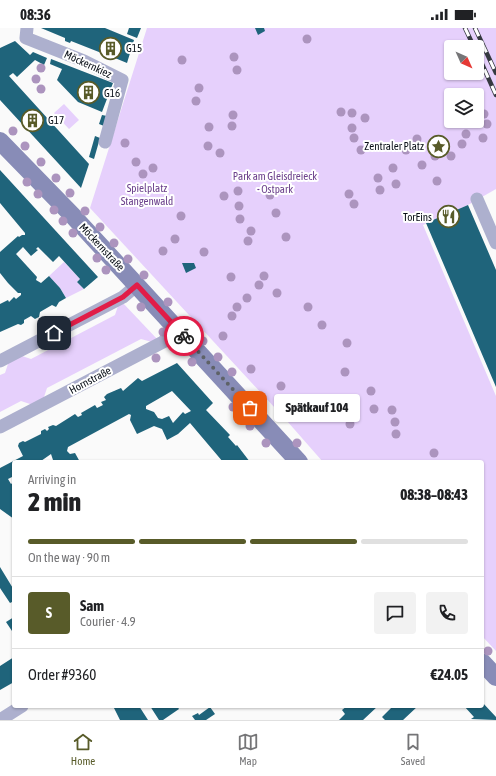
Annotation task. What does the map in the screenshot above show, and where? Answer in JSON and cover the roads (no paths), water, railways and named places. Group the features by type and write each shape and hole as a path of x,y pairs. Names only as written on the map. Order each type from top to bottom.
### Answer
{"street":[{"name":"Möckernkiez","path":"27,28 26,38 84,60 122,80 105,142"},
{"name":"Möckernstraße","path":"0,141 35,176 178,329 297,460"},
{"path":"477,199 496,243"},
{"path":"0,361 123,297 137,285"},
{"name":"Hornstraße","path":"0,427 163,342 178,329"},
{"path":"484,664 496,677"},
{"path":"0,720 19,708"}],"railway":[{"path":"465,28 471,40"},
{"path":"475,28 496,73"},
{"path":"484,68 496,95"}],"place":[{"name":"G15","path":"110,48"},
{"name":"G16","path":"89,93"},
{"name":"G17","path":"33,120"},
{"name":"Zentraler Platz","path":"439,146"},
{"name":"TorEins","path":"448,217"},
{"name":"Spätkauf 104","path":"250,408"}],"park label":[{"name":"Park am Gleisdreieck - Ostpark","path":"275,182"},
{"name":"Spielplatz Stangenwald","path":"147,194"}]}
